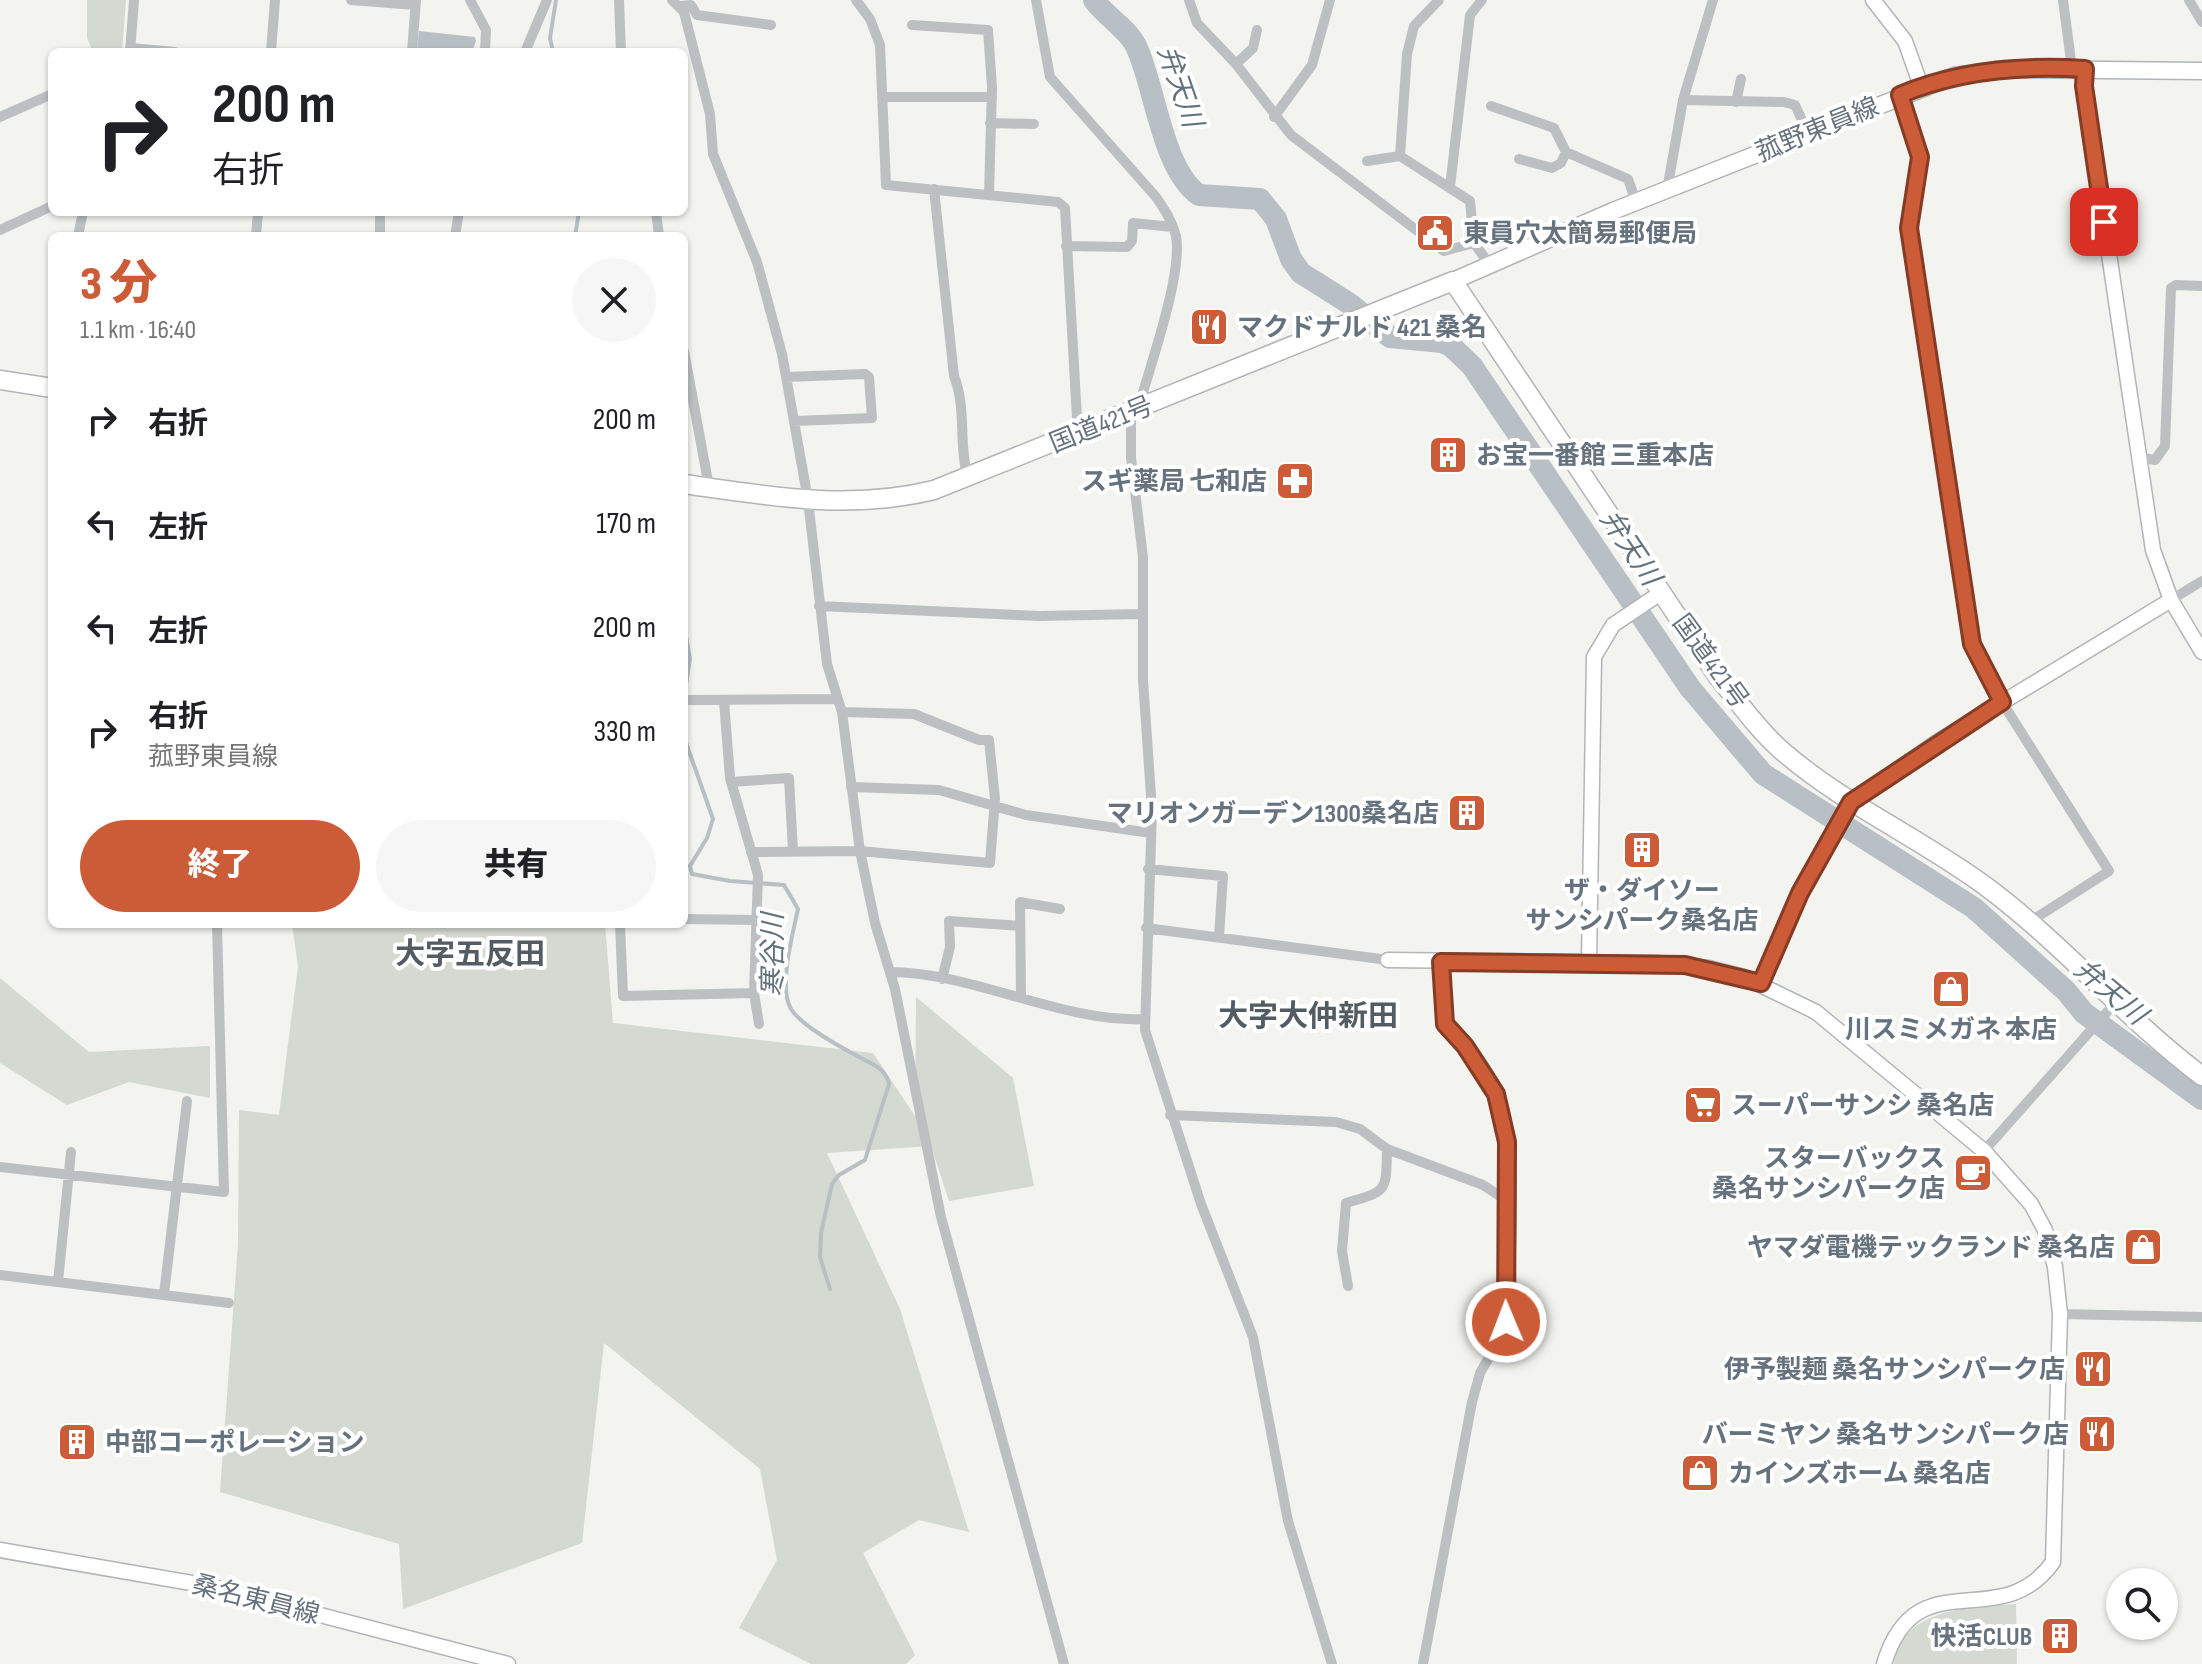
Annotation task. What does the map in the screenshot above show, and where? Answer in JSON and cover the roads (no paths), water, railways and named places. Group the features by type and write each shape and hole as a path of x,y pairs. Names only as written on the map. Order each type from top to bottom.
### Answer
{"highway":[{"name":"国道421号","path":"688,484 808,500 884,500 968,478 1453,281 1654,597 1757,725 1781,750 1849,807 1988,889 2028,923 2111,1008 2202,1076"},
{"path":"0,380 48,387"}],"main road":[{"name":"菰野東員線","path":"1453,281 1636,202 1921,86 1954,76 2005,69 2202,71"}],"street":[{"path":"130,48 134,0"},
{"path":"271,48 275,0"},
{"path":"351,0 416,2 412,48"},
{"path":"470,0 486,30 485,48"},
{"path":"527,48 547,0"},
{"path":"619,0 621,48"},
{"path":"856,0 878,35 886,185 1058,202 1065,208 1077,418 1082,432"},
{"path":"1036,0 1048,73 1156,197 1173,227 1176,270 1135,410 1131,458 1143,557 1140,614 1151,833 1144,1019 1147,1044 1170,1115 1253,1337 1288,1521 1332,1664"},
{"path":"1189,0 1197,23 1236,64 1274,117 1322,163 1444,251 1474,243"},
{"path":"1274,117 1312,65 1330,0"},
{"path":"1400,156 1414,26 1439,0"},
{"path":"1450,187 1470,15 1482,0"},
{"path":"1667,190 1683,100 1713,0"},
{"path":"1873,0 1905,41 1921,86"},
{"path":"2063,0 2084,86 2153,550 2171,600 2202,652"},
{"path":"2189,0 2202,22"},
{"path":"771,25 697,15 691,5 676,3 707,104 713,154 738,210 766,290 786,377 808,500 827,664 842,712 860,851 890,972 948,1248 1064,1664"},
{"path":"912,25 988,30 992,97 989,195"},
{"path":"1236,64 1253,48 1257,30"},
{"path":"1736,102 1741,79"},
{"path":"1900,95 1920,157 1909,228 1972,644 2002,702 2109,871 2028,923"},
{"path":"0,117 48,96"},
{"path":"882,97 992,97"},
{"path":"1683,100 1795,105 1808,133"},
{"path":"1491,106 1554,128 1566,152 1623,176 1636,202"},
{"path":"990,123 1034,124"},
{"path":"1519,159 1552,168 1561,163 1566,152"},
{"path":"1367,161 1400,156 1470,201 1474,243 1490,265"},
{"path":"934,189 954,376 960,391 963,461 968,478"},
{"path":"0,230 48,208"},
{"path":"1066,246 1127,247 1132,241 1133,223 1173,227"},
{"path":"2137,457 2155,460 2165,446 2171,288 2202,286"},
{"path":"688,373 709,487"},
{"path":"786,377 865,374 869,377 872,418 794,421"},
{"path":"1761,983 1800,893 1849,807 2002,702 2202,581"},
{"path":"1589,962 1593,666 1604,634 1622,617 1654,597"},
{"path":"819,606 1040,616 1140,614"},
{"path":"688,700 837,699"},
{"path":"724,701 731,782 758,875 754,993 759,1024"},
{"path":"751,852 860,851 990,863 994,806 989,740 979,740 914,714 842,712"},
{"path":"731,782 789,778 793,851"},
{"path":"851,787 939,790 1026,815 1151,833"},
{"path":"1148,869 1223,876 1219,937"},
{"path":"1021,997 1020,902 1060,909"},
{"path":"688,919 756,920"},
{"path":"942,979 950,947 949,921 1020,926"},
{"path":"0,1167 224,1192 217,928"},
{"path":"620,928 623,996 754,993"},
{"path":"1146,928 1388,960 1685,965 1761,983 1829,1021 1984,1151 2031,1204 2045,1230 2055,1267 2060,1314 2053,1562 2041,1578 2013,1595 1949,1602 1913,1614 1898,1630 1884,1664"},
{"path":"1423,1664 1472,1402 1480,1373 1506,1322 1507,1142 1502,1112 1496,1094 1482,1071 1445,1024 1441,962"},
{"path":"890,972 942,979 1129,1020 1144,1019"},
{"path":"1984,1151 2111,1008"},
{"path":"164,1294 187,1101"},
{"path":"1170,1115 1336,1122 1360,1129 1387,1149 1483,1185 1506,1200"},
{"path":"1348,1286 1342,1251 1346,1203 1381,1193 1386,1186 1387,1149"},
{"path":"58,1282 71,1152"},
{"path":"0,1275 229,1303"},
{"path":"2060,1314 2202,1317"},
{"name":"桑名東員線","path":"0,1550 209,1586 508,1664"}],"waterway":[{"name":"寒谷川","path":"552,48 550,38 556,0"},
{"name":"弁天川","path":"1094,0 1136,46 1168,147 1186,183 1199,195 1260,199 1276,219 1291,259 1301,273 1350,304 1390,337 1442,342 1451,346 1472,366 1690,688 1763,774 1974,908 2066,991 2084,1013 2202,1099"},
{"name":"寒谷川","path":"576,232 578,216"},
{"name":"寒谷川","path":"688,647 688,672"},
{"name":"寒谷川","path":"688,748 713,819 707,838 690,866 692,874 730,881 784,885 798,909 786,974 787,999 791,1009 814,1030 879,1068 889,1084 865,1160 839,1175 832,1184 821,1233 820,1257 830,1289"}],"place":[{"name":"東員穴太簡易郵便局","path":"1435,233"},
{"name":"マクドナルド 421 桑名","path":"1209,327"},
{"name":"お宝一番館 三重本店","path":"1448,455"},
{"name":"スギ薬局 七和店","path":"1295,481"},
{"name":"マリオンガーデン1300桑名店","path":"1467,813"},
{"name":"ザ・ダイソー サンシパーク桑名店","path":"1642,850"},
{"name":"川スミメガネ 本店","path":"1951,989"},
{"name":"スーパーサンシ 桑名店","path":"1703,1105"},
{"name":"スターバックス 桑名サンシパーク店","path":"1973,1173"},
{"name":"ヤマダ電機テックランド 桑名店","path":"2143,1247"},
{"name":"伊予製麺 桑名サンシパーク店","path":"2093,1369"},
{"name":"バーミヤン 桑名サンシパーク店","path":"2097,1434"},
{"name":"中部コーポレーション","path":"77,1442"},
{"name":"カインズホーム 桑名店","path":"1700,1473"},
{"name":"快活CLUB","path":"2060,1636"}],"district":[{"name":"大字五反田","path":"470,954"},
{"name":"大字大仲新田","path":"1308,1016"}]}
